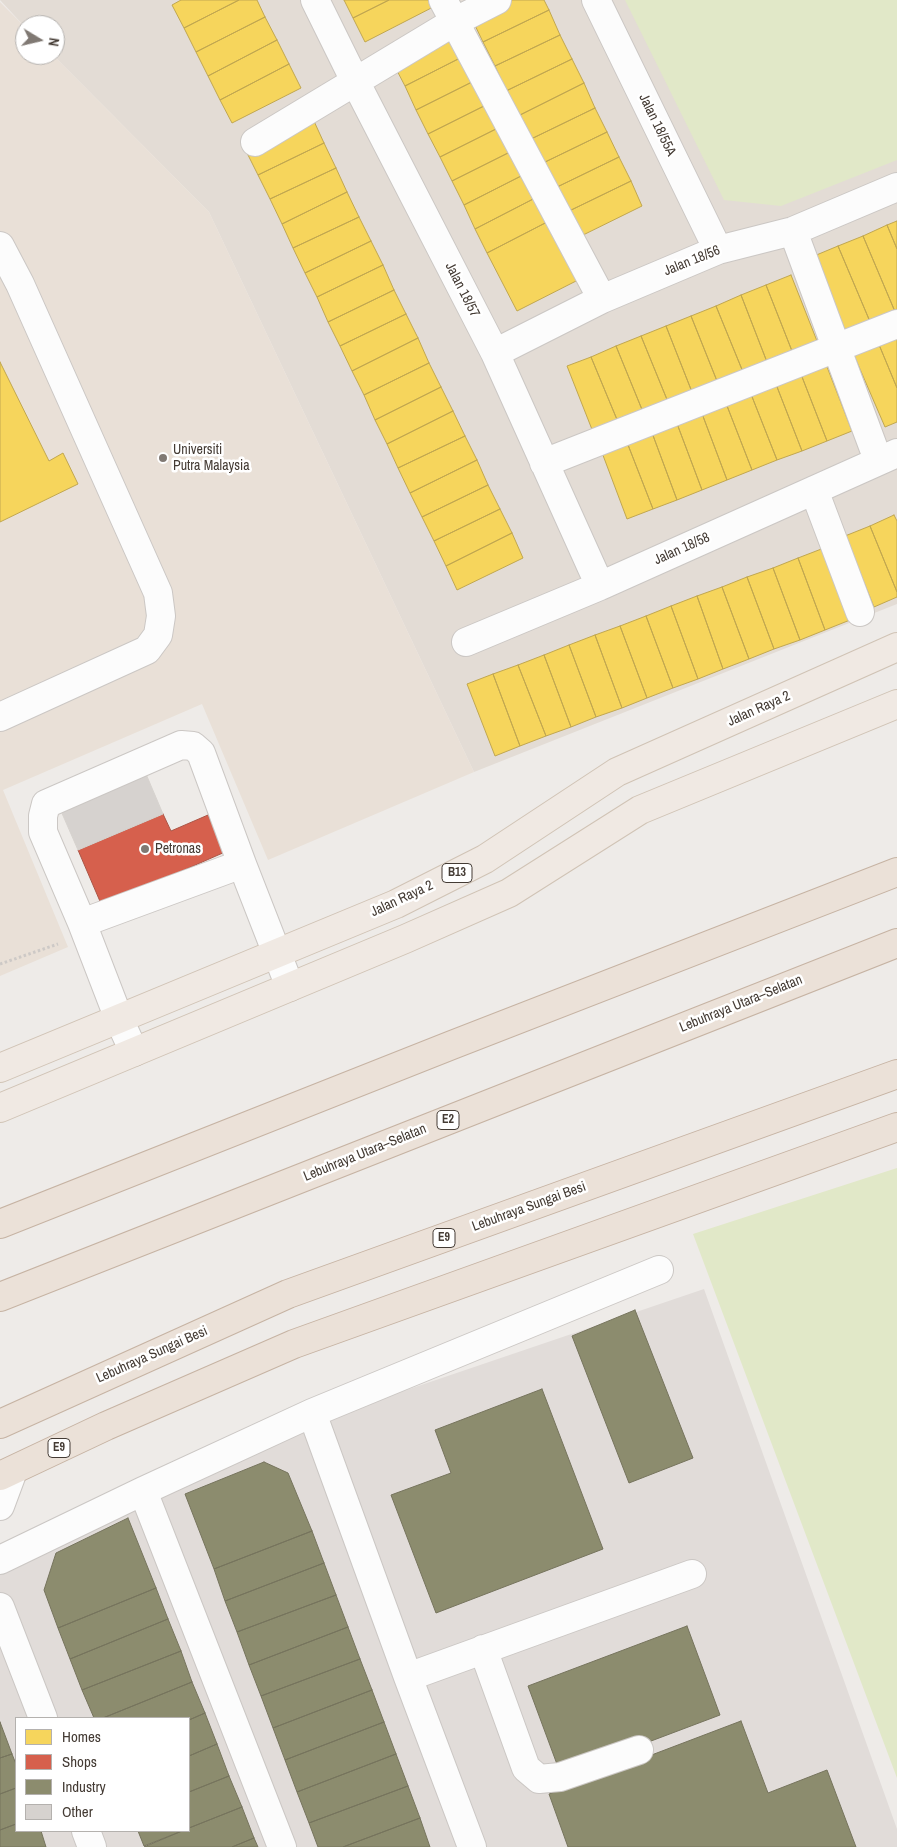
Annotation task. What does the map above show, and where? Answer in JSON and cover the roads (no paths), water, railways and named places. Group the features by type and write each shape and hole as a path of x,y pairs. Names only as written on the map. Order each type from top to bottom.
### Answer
{"highway":[{"path":"0,1224 452,1045 897,872"},
{"name":"Lebuhraya Utara–Selatan","path":"0,1297 897,942"},
{"name":"Lebuhraya Sungai Besi","path":"0,1424 288,1294 897,1074"},
{"name":"E9","path":"6,1474 106,1426 294,1344 897,1127"}],"main road":[{"name":"Jalan Raya 2","path":"0,1068 396,904 485,859 617,772 897,647"},
{"path":"0,1108 405,939 509,893 640,810 897,704"}],"street":[{"name":"Jalan 18/57","path":"315,0 495,353 600,586"},
{"path":"255,142 355,81 449,11 497,0"},
{"name":"Jalan 18/55A","path":"596,0 718,250"},
{"path":"449,11 602,299"},
{"name":"Jalan 18/56","path":"495,353 602,299 718,250 793,231 897,187"},
{"path":"793,231 836,348 887,456"},
{"path":"0,246 10,288 158,593 161,616 158,635 146,650 0,717"},
{"path":"544,463 897,324"},
{"name":"Jalan 18/58","path":"466,642 600,586 887,456"},
{"path":"814,490 860,612"},
{"path":"134,1052 43,832 43,816 46,804 181,745 192,746 201,753 290,987"},
{"path":"84,929 242,864"},
{"path":"0,1560 312,1413 659,1270"},
{"path":"312,1413 472,1847"},
{"path":"0,1506 6,1474"},
{"path":"143,1491 282,1847"},
{"path":"408,1677 692,1574"},
{"path":"0,1607 42,1717"},
{"path":"483,1649 526,1768 539,1779 560,1777 639,1750"},
{"path":"86,1832 92,1847"}],"place":[{"name":"Universiti Putra Malaysia","path":"163,458"},
{"name":"Petronas","path":"145,849"}]}
